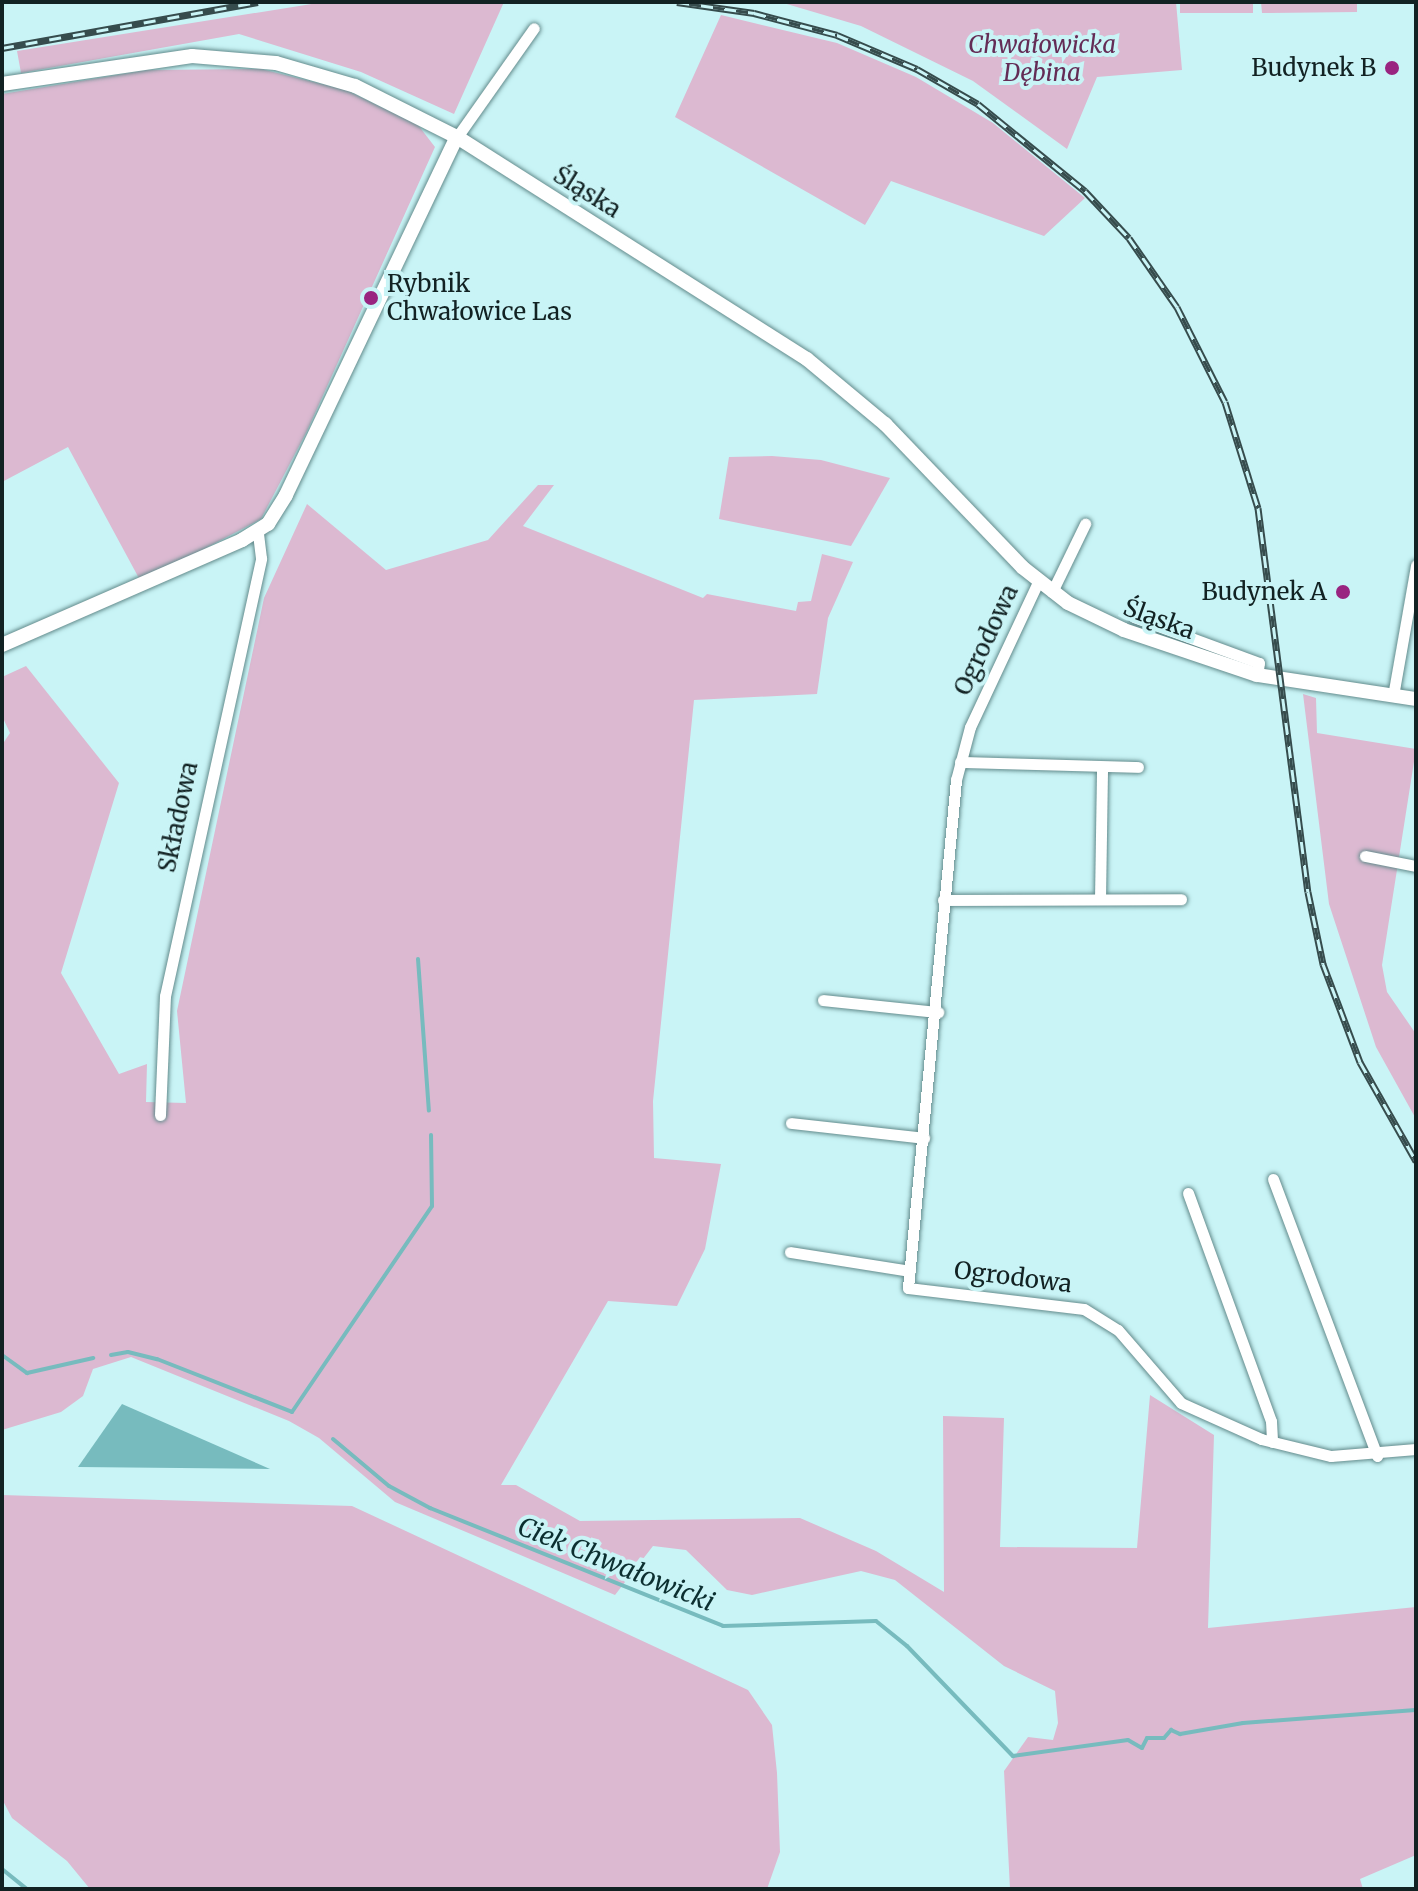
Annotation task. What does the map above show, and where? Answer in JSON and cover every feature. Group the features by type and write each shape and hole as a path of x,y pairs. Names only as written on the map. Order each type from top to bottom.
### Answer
{"street":[{"path":"2,645 258,532 286,495 457,137 534,28"},
{"name":"Śląska","path":"2,84 153,58 251,59 337,79 457,137 819,368 885,424 1038,582 1052,592 1116,627 1257,675 1416,699"},
{"path":"1052,592 1085,524"},
{"name":"Składowa","path":"160,1115 165,996 261,558 258,532"},
{"path":"1393,696 1416,565"},
{"name":"Ogrodowa","path":"1038,582 974,717 960,762 943,900 938,1012 908,1288 1055,1302 1093,1313 1118,1330 1165,1389 1189,1408 1272,1442 1315,1454 1377,1456 1416,1449"},
{"name":"Śląska","path":"1134,617 1259,663 1257,675"},
{"path":"960,762 1138,767"},
{"path":"1100,899 1102,767"},
{"path":"1365,856 1416,866"},
{"path":"943,900 1181,899"},
{"path":"823,1000 938,1012"},
{"path":"791,1123 924,1138"},
{"path":"1273,1179 1377,1456"},
{"path":"1188,1193 1271,1421 1272,1442"},
{"path":"790,1252 910,1271"}],"green space":[{"path":"324,2 504,2 454,114 361,72 239,34 21,73 17,51"},
{"name":"Chwałowicka Dębina","path":"780,2 1176,2 1182,70 1097,77 1067,149 973,81 861,26"},
{"path":"1180,2 1253,2 1253,13 1180,13"},
{"path":"1261,2 1357,2 1357,12 1262,13"},
{"path":"721,15 837,43 916,77 993,123 1085,198 1044,236 891,181 865,225 675,117"},
{"path":"261,69 346,90 418,125 435,147 307,431 261,519 141,582 68,447 2,482 2,94 147,70"},
{"path":"772,456 821,460 890,478 851,546 719,519 729,457"},
{"path":"538,485 554,485 523,526 703,598 707,594 796,611 798,602 811,601 822,554 853,562 828,618 817,694 694,700 653,1101 654,1158 721,1164 705,1249 677,1306 608,1301 501,1485 516,1485 580,1521 800,1518 876,1551 944,1592 943,1416 1004,1418 1000,1547 1137,1548 1150,1395 1214,1435 1208,1628 1416,1607 1416,1855 1360,1879 1363,1889 1010,1889 1004,1771 1028,1737 1053,1740 1058,1723 1055,1691 1004,1666 895,1580 861,1571 752,1595 727,1590 686,1550 653,1546 615,1595 395,1502 319,1438 289,1421 131,1357 93,1369 83,1396 61,1412 2,1430 2,745 10,733 2,716 2,677 26,666 119,783 61,973 119,1074 147,1064 146,1102 186,1103 177,1011 264,598 307,504 386,570 488,540"},
{"path":"1303,694 1316,698 1317,733 1416,749 1382,965 1387,992 1416,1034 1416,1119 1376,1047 1329,904"},
{"path":"2,1495 352,1506 748,1690 772,1725 777,1773 780,1852 767,1889 90,1889 67,1861 12,1818 2,1799"}],"water":[{"path":"122,1404 270,1469 78,1467"}],"waterway":[{"path":"418,959 429,1111"},
{"path":"111,1355 128,1352 157,1359 292,1412 432,1206 431,1135"},
{"name":"Ciek Chwałowicki","path":"2,1355 27,1373 93,1358"},
{"name":"Ciek Chwałowicki","path":"333,1439 389,1486 430,1508 723,1626 876,1621 907,1646 1013,1756 1128,1740 1142,1748 1147,1738 1164,1738 1171,1730 1180,1734 1243,1723 1416,1710"},
{"path":"2,1869 27,1889"}],"railway":[{"path":"2,48 258,2"},
{"path":"677,2 754,13 837,35 917,69 978,104 1085,191 1129,238 1177,307 1225,402 1258,508 1308,892 1323,964 1360,1062 1416,1161"}],"place":[{"name":"Budynek B","path":"1392,68"},
{"name":"Rybnik Chwałowice Las","path":"371,298"},
{"name":"Budynek A","path":"1343,592"}]}
